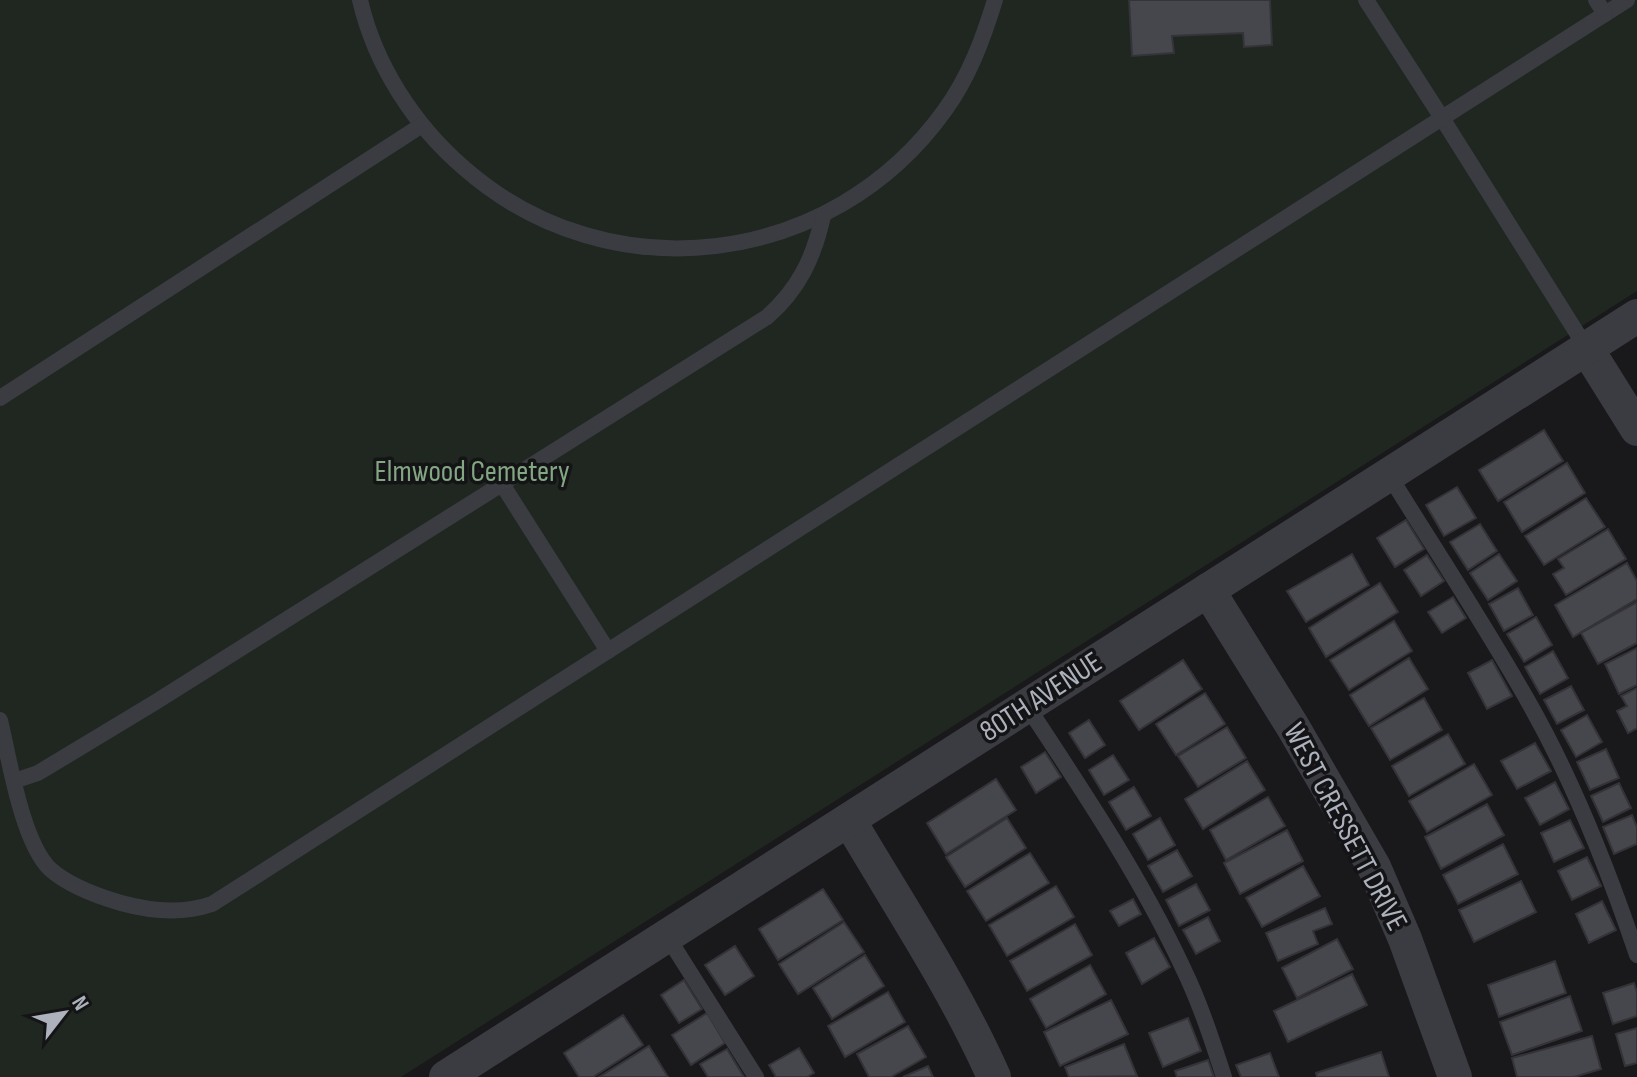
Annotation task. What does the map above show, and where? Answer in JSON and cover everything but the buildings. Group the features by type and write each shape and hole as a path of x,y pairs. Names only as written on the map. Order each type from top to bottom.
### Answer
{"street":[{"name":"80TH AVENUE","path":"446,1077 495,1064 667,936 1637,316"},
{"path":"1587,349 1637,429"},
{"name":"WEST CRESSETT DRIVE","path":"1208,590 1374,867 1405,939 1455,1077"},
{"path":"849,820 948,984 994,1077"}],"lane":[{"path":"360,0 378,53 397,90 422,125 469,173 513,204 549,223 627,245 667,249 707,248 747,242 786,231 823,216 859,195 892,170 921,141 968,74 995,0"},
{"path":"1366,0 1587,349"},
{"path":"0,720 31,837 51,870 81,889 146,909 201,907 224,897 1442,118 1600,7 1627,0"},
{"path":"0,398 422,125"},
{"path":"14,781 38,773 60,760 767,317 784,302 799,280 817,245 823,216"},
{"path":"1389,475 1494,642 1545,733 1591,833 1637,955"},
{"path":"502,484 608,651"},
{"path":"1027,706 1149,901 1194,993 1224,1077"},
{"path":"667,936 756,1077"}],"green space":[{"name":"Elmwood Cemetery","path":"0,0 1637,0 1637,291 401,1077 0,1077"}]}
